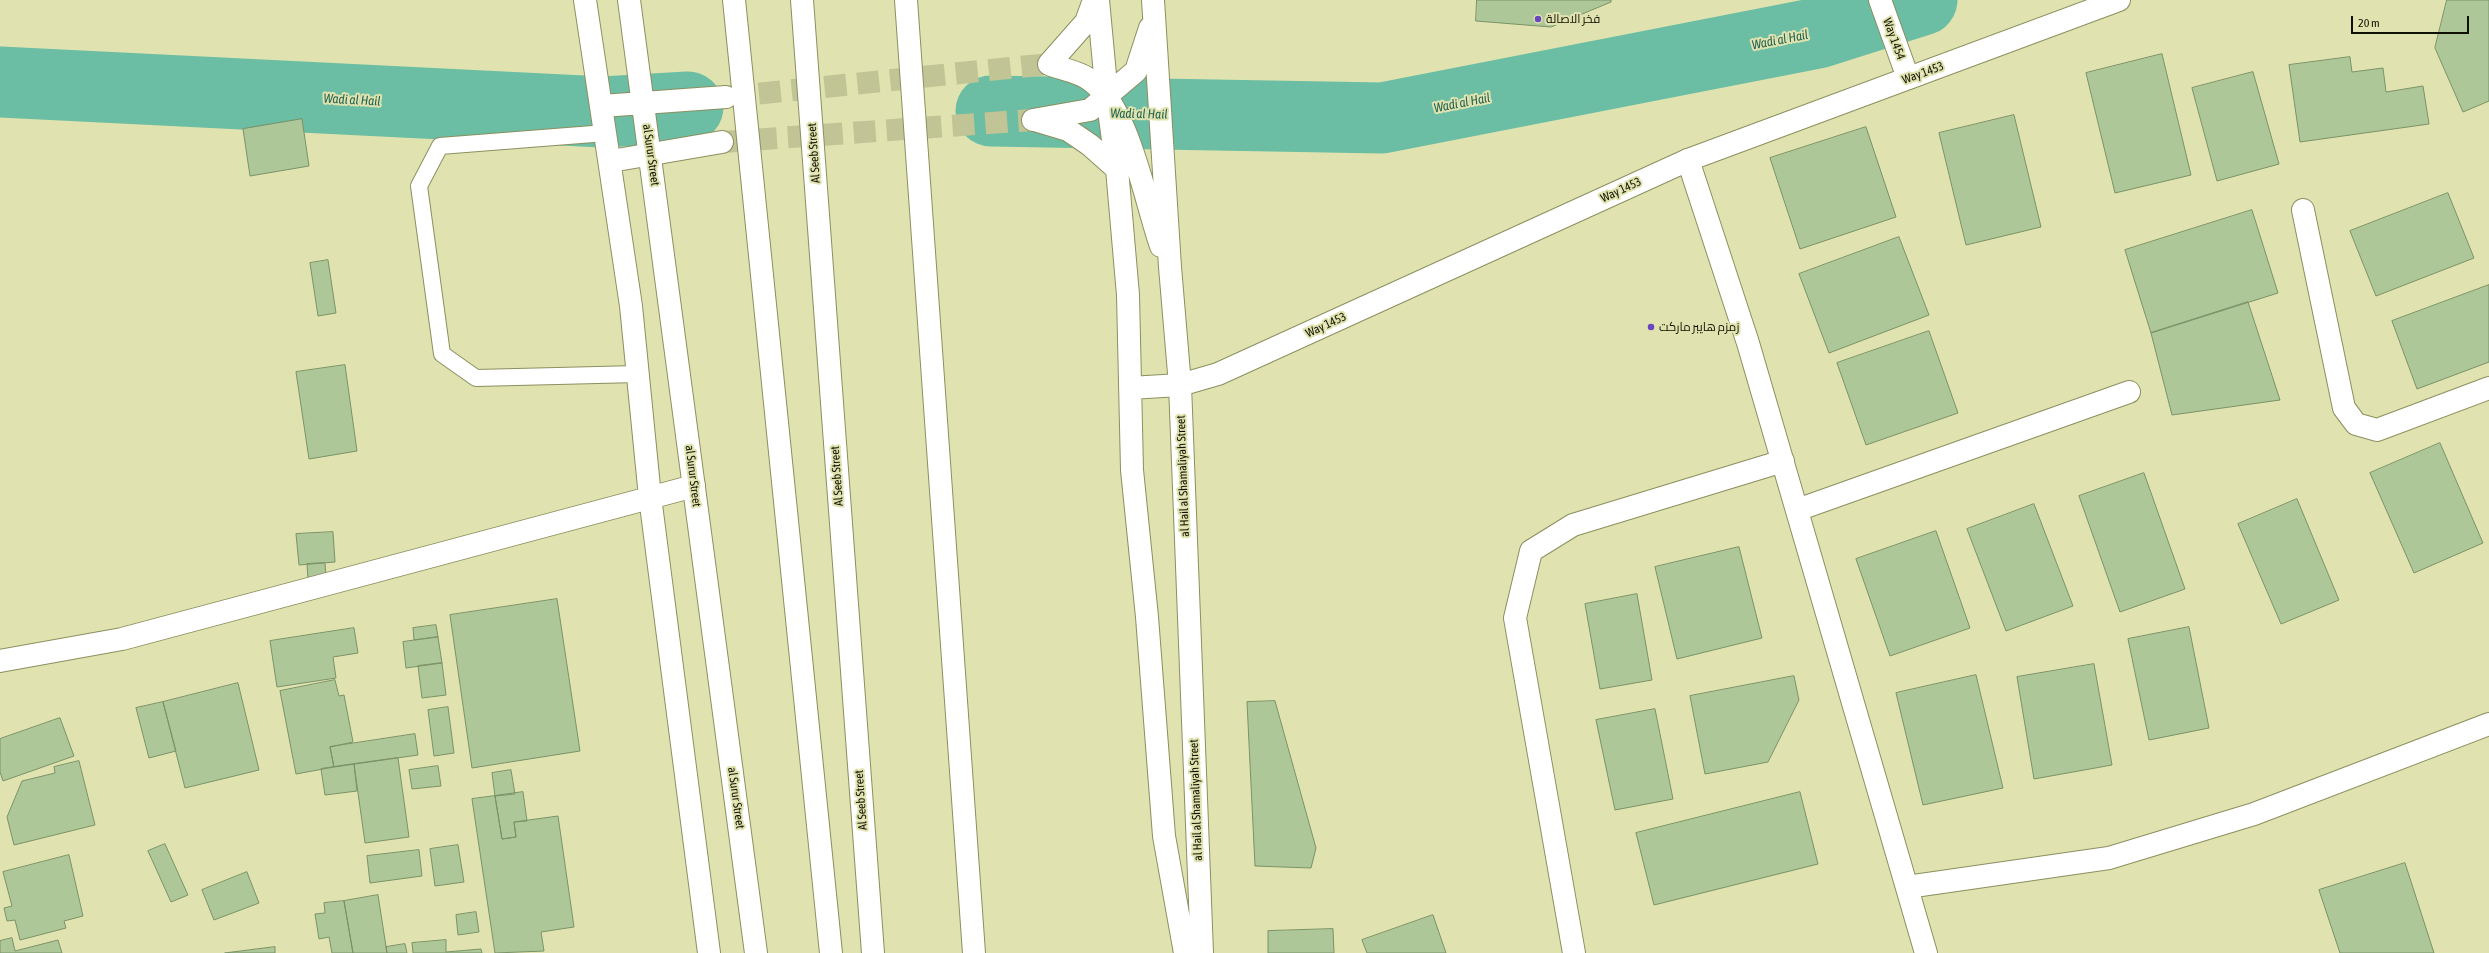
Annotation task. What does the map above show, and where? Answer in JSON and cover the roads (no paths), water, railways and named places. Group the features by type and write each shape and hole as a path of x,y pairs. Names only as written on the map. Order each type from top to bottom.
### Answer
{"main road":[{"path":"585,0 611,161 631,306 650,497 709,953"},
{"name":"al Surur Street","path":"629,0 651,154 756,953"},
{"path":"734,0 831,953"},
{"name":"Al Seeb Street","path":"802,0 873,953"},
{"path":"906,0 974,953"},
{"path":"1094,0 1086,22 1049,64 1087,78 1107,96 1128,138 1151,217 1170,267"},
{"path":"1098,0 1107,96 1117,169 1128,294 1132,470 1147,617 1164,836 1185,953"},
{"name":"Way 1454","path":"1880,0 1908,78"},
{"name":"Way 1453","path":"1130,388 1180,385 1218,374 1688,160 2119,0"},
{"path":"1117,169 1090,145 1068,130 1033,120 1090,110 1136,71 1154,9"},
{"name":"al Hail al Shamaliyah Street","path":"1154,9 1170,267 1180,385 1202,953"},
{"path":"602,106 726,97"},
{"path":"611,161 722,142"},
{"path":"1688,160 1748,343 1926,953"},
{"path":"2303,210 2344,408 2356,424 2377,430 2489,388"},
{"path":"1797,510 2129,392"},
{"path":"1574,953 1515,618 1531,551 1573,525 1782,461"},
{"path":"0,661 122,640 350,580 694,486"},
{"path":"1907,887 2110,858 2254,814 2489,724"}],"lane":[{"path":"606,133 440,146 419,186 442,354 476,378 638,374"}],"waterway":[{"name":"Wadi al Hail","path":"991,111 1382,118 1818,33 1922,0"},
{"name":"Wadi al Hail","path":"0,82 603,112 688,107"}],"tunnel":[{"path":"726,97 1049,64"},
{"path":"722,142 1033,120"}],"place":[{"name":"فخر الاصالة","path":"1538,19"},
{"name":"زمزم هايبر ماركت","path":"1651,327"}]}
